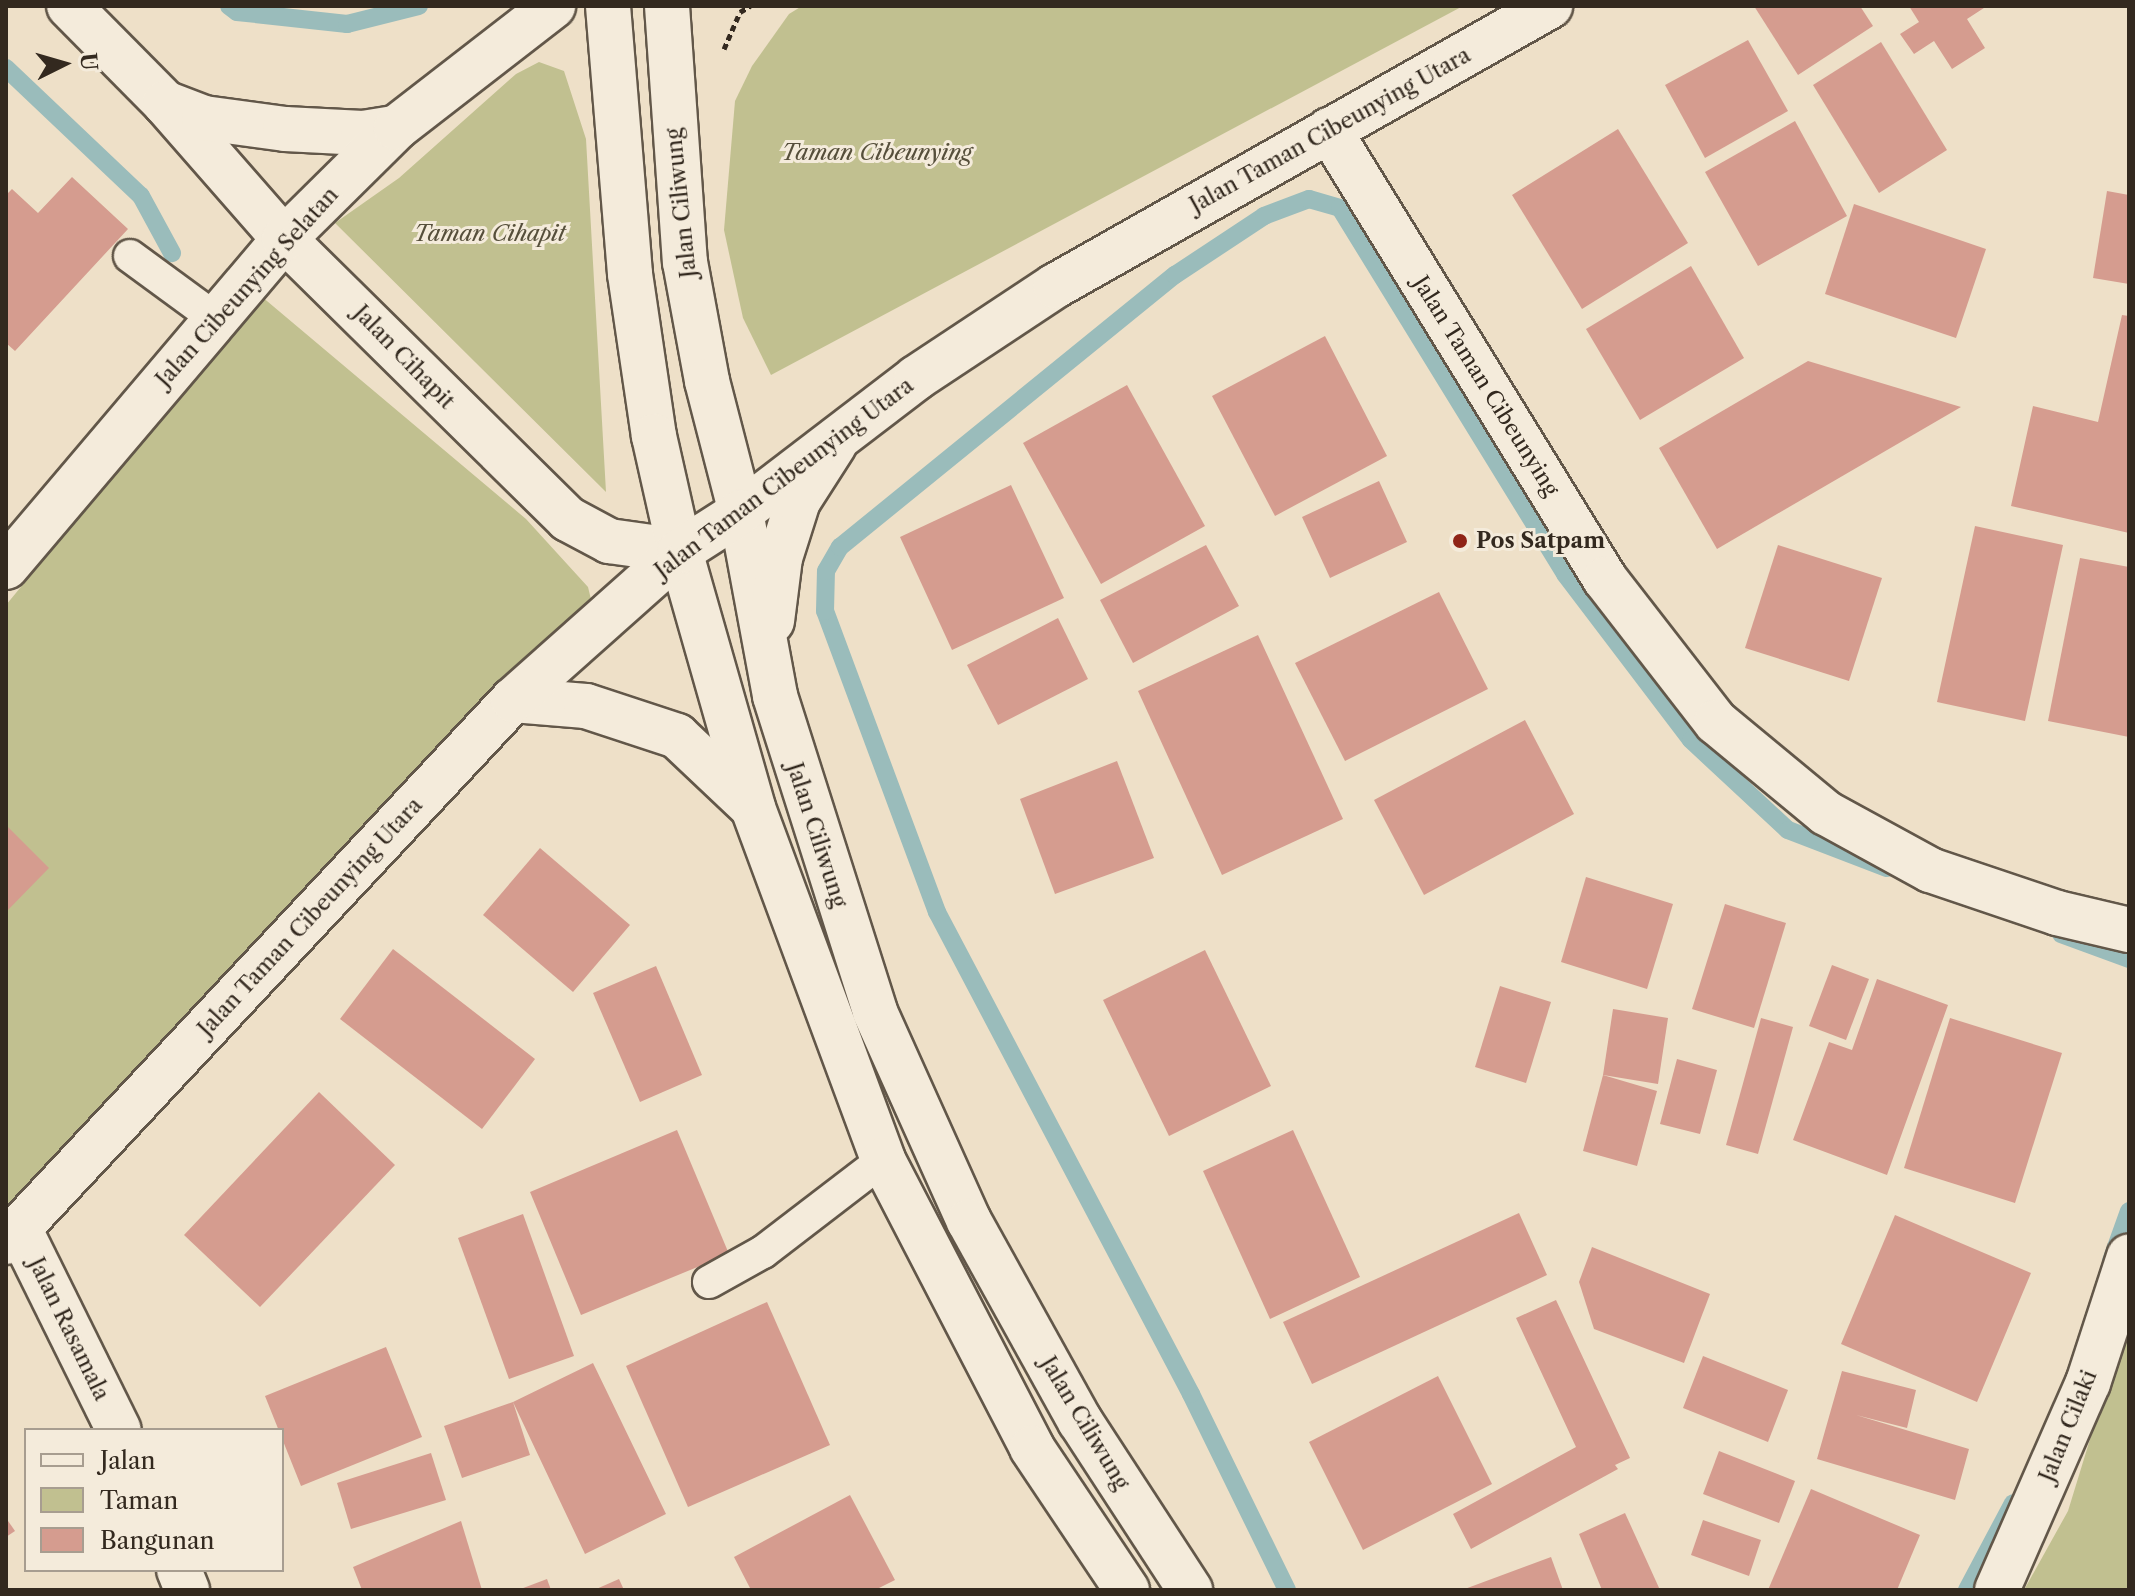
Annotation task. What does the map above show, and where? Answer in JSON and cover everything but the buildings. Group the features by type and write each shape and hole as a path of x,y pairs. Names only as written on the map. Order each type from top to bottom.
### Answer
{"street":[{"name":"Jalan Cihapit","path":"69,6 165,103 284,239 568,519 609,541 680,551"},
{"path":"608,6 630,274 652,422 680,551 753,808 883,1160 1032,1448 1127,1590"},
{"name":"Jalan Ciliwung","path":"667,6 685,262 707,381 741,512 775,696 875,1012 969,1221 1080,1421 1190,1590"},
{"name":"Jalan Taman Cibeunying Utara","path":"13,1235 513,700 680,551 741,512 834,445 916,378 1055,286 1550,6"},
{"name":"Jalan Cibeunying Selatan","path":"6,567 213,317 284,239 396,128 544,8"},
{"name":"Jalan Cihapit","path":"165,103 204,118 285,129 363,133 396,128"},
{"name":"Jalan Taman Cibeunying","path":"1329,130 1605,579 1716,722 1826,813 1930,870 2057,913 2129,930"},
{"path":"775,696 772,625 780,558 798,501 834,445"},
{"path":"513,700 586,706 677,736 753,808"},
{"name":"Jalan Rasamala","path":"13,1235 118,1428"},
{"name":"Jalan Cilaki","path":"1997,1590 2088,1383 2129,1257"},
{"path":"1032,1448 1080,1421"}],"lane":[{"path":"130,256 213,317"},
{"path":"709,1282 763,1252 883,1160"}],"green space":[{"name":"Taman Cibeunying","path":"802,6 1463,6 771,375 743,318 724,230 735,101 752,66 789,14"},
{"name":"Taman Cihapit","path":"539,62 564,71 586,139 606,492 335,223 399,178 516,74"},
{"path":"261,296 526,519 588,587 596,620 584,644 313,881 130,1096 6,1226 6,605"},
{"path":"2129,1312 2129,1590 2024,1590 2068,1511"}],"waterway":[{"path":"229,6 237,12 347,24 419,6"},
{"path":"6,68 141,196 172,253"},
{"path":"1287,1590 1191,1394 937,912 825,611 826,571 840,547 1175,275 1264,216 1309,199 1340,208 1565,574 1691,740 1788,830 1887,868"},
{"path":"2061,934 2129,959"},
{"path":"2111,1261 2129,1211"},
{"path":"1967,1590 2013,1503"}],"place":[{"name":"Pos Satpam","path":"1460,541"}]}
